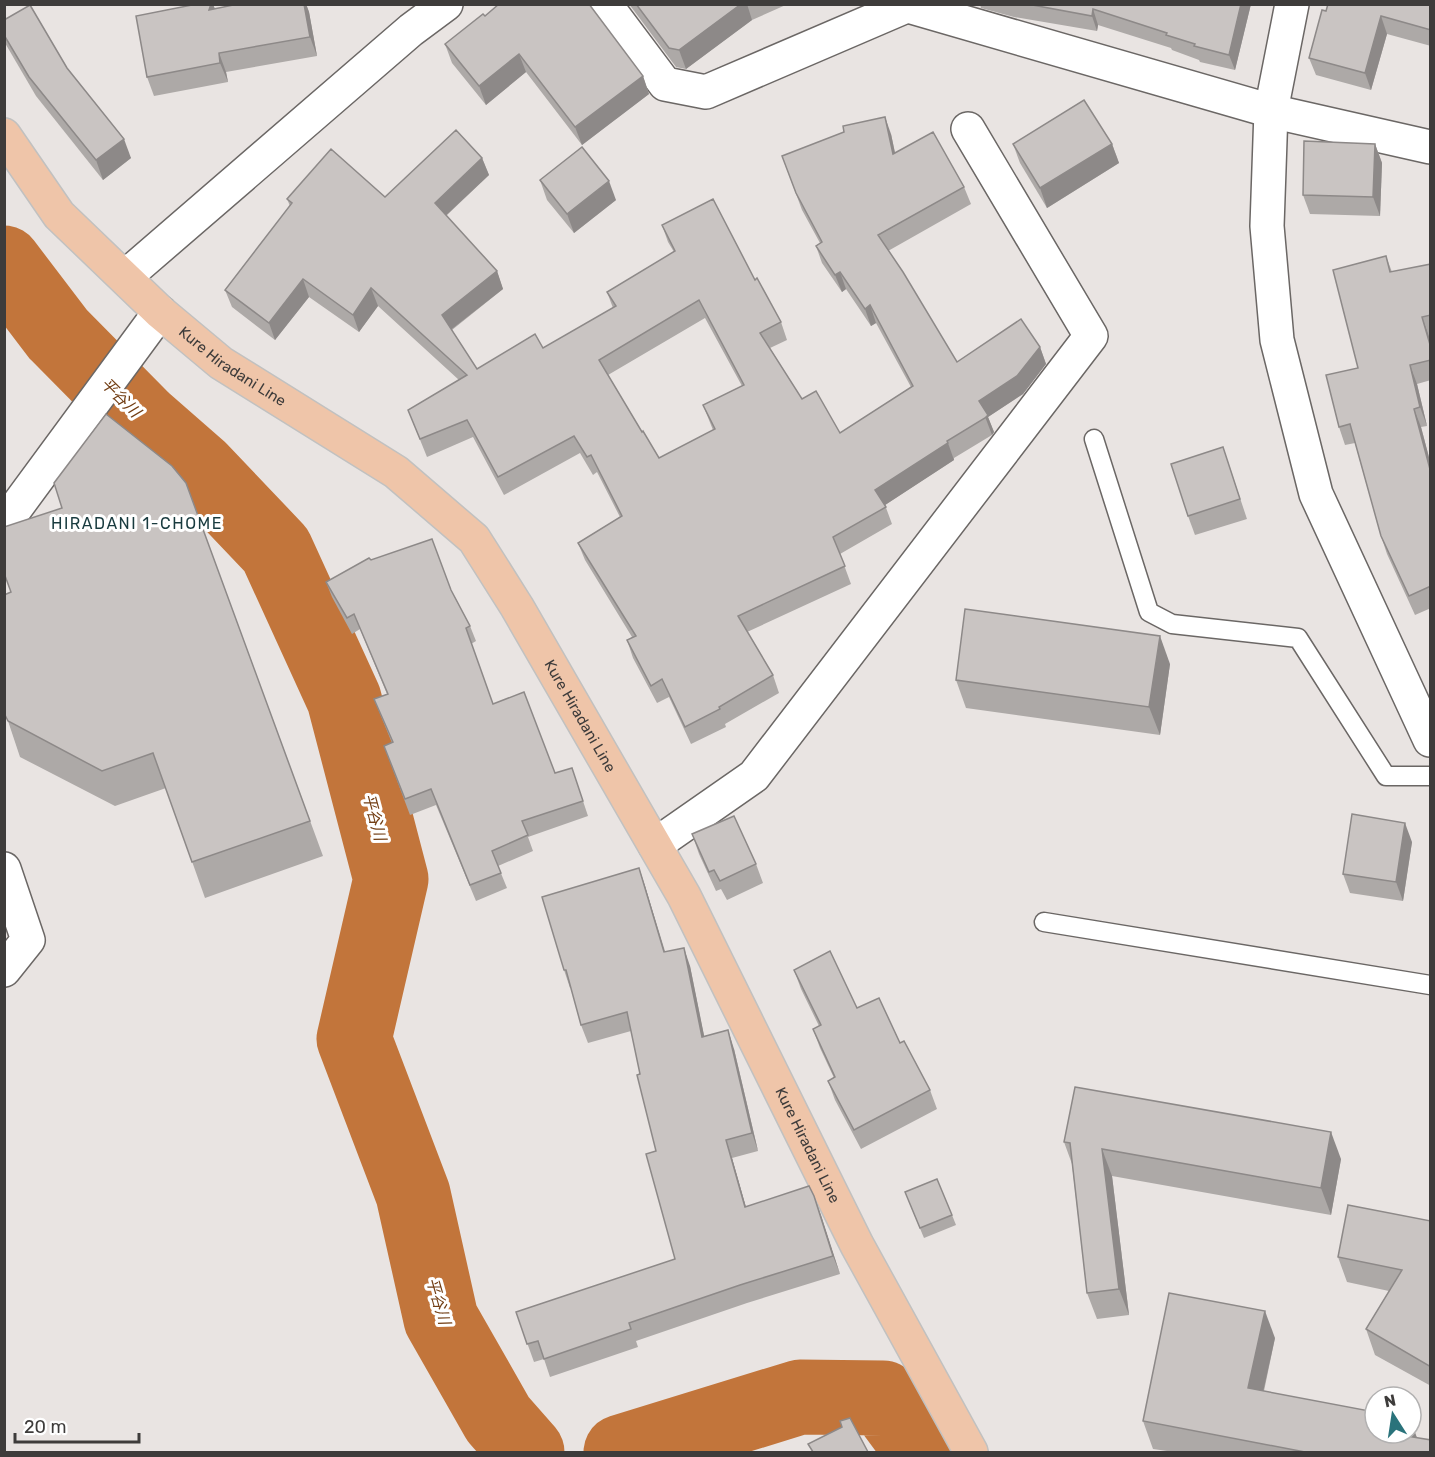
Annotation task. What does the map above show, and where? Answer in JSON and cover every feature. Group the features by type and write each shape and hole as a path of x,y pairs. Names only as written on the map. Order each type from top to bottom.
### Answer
{"main road":[{"name":"Kure Hiradani Line","path":"4,135 59,215 160,312 221,363 396,472 474,539 518,607 684,896 857,1245 971,1452"}],"street":[{"path":"124,277 411,30 446,4"},
{"path":"605,4 665,84 706,92 910,5 1271,111 1431,147"},
{"path":"1292,4 1271,111 1268,226 1277,340 1316,494 1431,740"},
{"path":"655,845 754,776 1091,336 968,129"},
{"path":"4,524 160,312"},
{"path":"4,869 28,940 4,970"}],"lane":[{"path":"1094,439 1149,612 1172,624 1298,638 1386,776 1431,776"},
{"path":"1044,922 1431,986"}],"building":[{"path":"197,4 211,4 209,10 238,4 304,4 310,37 219,53 220,63 147,77 136,16"},
{"path":"499,4 589,4 643,76 575,127 519,54 479,86 445,44"},
{"path":"636,4 741,4 679,50 669,48"},
{"path":"1027,4 1241,4 1229,55 1194,46 1195,44 1166,35 1167,33 1093,9 1092,16"},
{"path":"1328,4 1431,4 1431,30 1381,16 1365,73 1309,58 1322,10 1326,11"},
{"path":"30,5 67,68 124,139 96,160 29,77 4,35 4,20"},
{"path":"1084,100 1112,144 1040,188 1013,144"},
{"path":"885,117 893,154 933,132 964,187 878,235 957,362 1021,319 1040,347 1017,376 979,401 988,415 985,418 875,490 886,507 833,537 845,566 738,616 773,675 719,707 720,709 685,727 662,679 651,686 627,640 636,636 578,543 622,516 591,455 587,457 574,436 498,477 467,420 420,439 408,410 467,375 371,288 353,315 303,279 269,323 225,290 292,203 287,199 331,149 385,197 456,130 482,158 435,203 497,271 442,315 477,369 535,334 543,348 616,306 607,292 675,251 662,225 713,199 755,280 757,278 781,322 760,333 802,399 816,391 840,433 913,386 870,305 865,309 840,272 835,275 816,246 822,242 796,193 782,156 844,132 843,126","holes":["699,300 744,385 703,405 715,429 659,458 599,360"]},
{"path":"1304,141 1375,144 1373,197 1303,195"},
{"path":"582,147 609,181 567,214 540,180"},
{"path":"1386,256 1390,272 1431,264 1431,315 1422,317 1431,348 1431,360 1410,365 1420,407 1414,409 1431,473 1431,586 1409,596 1381,536 1350,424 1339,427 1326,375 1358,368 1333,270"},
{"path":"106,414 172,466 186,483 310,821 192,862 153,753 102,771 8,721 4,713 4,595 11,592 4,573 4,527 62,508 54,483"},
{"path":"1223,447 1240,499 1188,516 1171,464"},
{"path":"432,539 451,590 470,626 466,628 493,704 524,692 555,773 572,768 583,801 522,821 528,835 492,851 501,873 470,885 431,789 405,799 384,746 393,742 374,699 388,694 354,614 347,618 326,582 369,558 371,560"},
{"path":"965,609 1160,636 1149,707 956,680"},
{"path":"1352,814 1405,823 1396,882 1343,874"},
{"path":"734,816 756,864 720,881 714,870 709,872 692,834"},
{"path":"639,868 664,952 684,948 702,1037 728,1030 752,1133 726,1140 745,1207 809,1186 833,1256 629,1323 631,1329 544,1359 538,1341 527,1344 516,1312 675,1259 646,1154 656,1151 637,1075 640,1074 627,1012 581,1025 542,897"},
{"path":"830,951 857,1008 879,998 900,1043 904,1041 930,1090 854,1130 828,1081 835,1077 813,1029 821,1025 794,970"},
{"path":"1075,1087 1331,1132 1321,1188 1102,1149 1119,1289 1087,1293 1070,1143 1064,1142"},
{"path":"937,1179 952,1215 920,1228 905,1192"},
{"path":"1348,1205 1431,1221 1431,1367 1366,1329 1402,1270 1338,1257"},
{"path":"1169,1293 1265,1311 1248,1388 1363,1410 1363,1445 1423,1445 1423,1439 1431,1440 1431,1452 1305,1452 1143,1421"},
{"path":"850,1418 868,1452 813,1452 808,1444 842,1427 840,1421"}],"waterway":[{"name":"平谷川","path":"4,263 58,334 144,421 200,470 276,550 344,699 391,879 354,1039 413,1194 441,1319 498,1419 527,1452"},
{"name":"平谷川","path":"621,1452 800,1397 883,1398 923,1452"}],"district":[{"name":"HIRADANI 1-CHOME","path":"137,523"}]}
